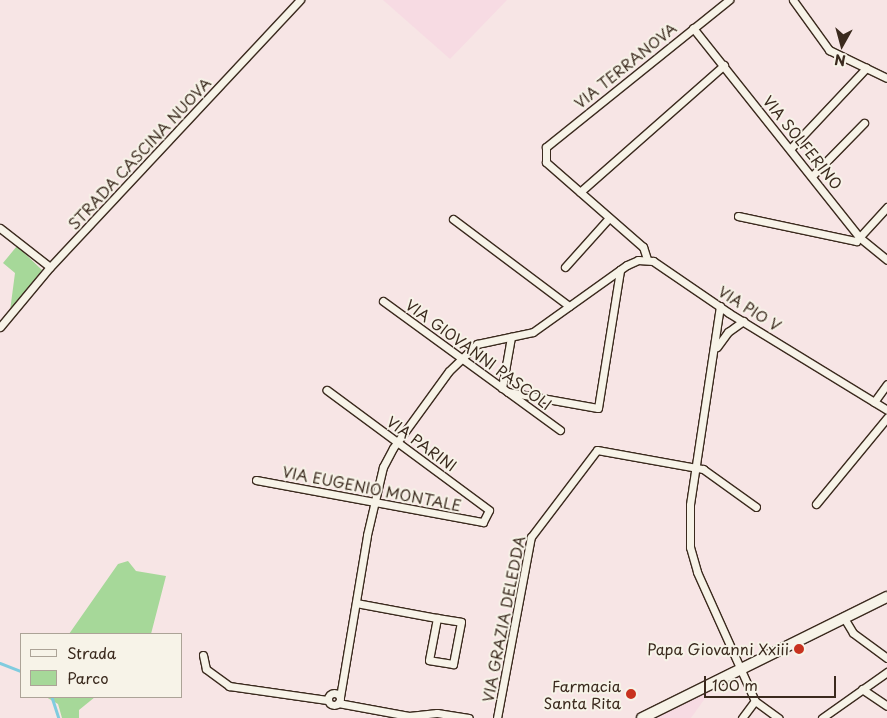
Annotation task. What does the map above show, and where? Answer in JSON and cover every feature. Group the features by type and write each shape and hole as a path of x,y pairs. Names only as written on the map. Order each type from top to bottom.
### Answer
{"main road":[{"path":"642,718 887,598"}],"street":[{"name":"STRADA CASCINA NUOVA","path":"0,327 50,268 300,0"},
{"name":"VIA TERRANOVA","path":"544,156 548,144 729,0"},
{"path":"792,0 829,50 887,78"},
{"name":"VIA SOLFERINO","path":"693,28 813,175 859,237 887,260"},
{"path":"580,192 724,66"},
{"path":"791,148 866,68"},
{"path":"813,175 864,123"},
{"name":"VIA PIO V","path":"544,156 548,164 643,247 647,259 659,264 720,306 887,410"},
{"path":"738,216 856,241 887,207"},
{"path":"565,267 609,218"},
{"path":"453,219 569,306"},
{"path":"0,228 50,268"},
{"path":"202,655 206,669 229,686 327,700 331,705 339,700 374,502 383,467 398,442 461,358 483,341 532,332 620,270 638,260 647,259"},
{"path":"511,337 505,390 598,408 620,270"},
{"name":"VIA GIOVANNI PASCOLI","path":"383,301 560,430"},
{"path":"720,306 715,349 695,466 689,523 692,557 755,701 778,718"},
{"path":"715,349 728,332 744,321"},
{"path":"874,402 887,384"},
{"name":"VIA PARINI","path":"327,390 489,510 483,522"},
{"path":"816,504 887,418"},
{"name":"VIA GRAZIA DELEDDA","path":"497,718 531,537 597,450 695,466 756,507"},
{"name":"VIA EUGENIO MONTALE","path":"256,480 483,522"},
{"path":"356,603 461,622 453,664 429,660 437,618"},
{"path":"844,618 853,633 887,658"},
{"path":"822,718 887,672"},
{"path":"327,700 344,679"},
{"path":"862,689 887,706"},
{"path":"333,692 339,700 409,716 437,713 470,718"},
{"path":"742,718 755,701"}],"shaded area":[{"path":"383,0 507,0 450,59"},
{"path":"711,690 691,718 656,718"}],"green space":[{"path":"17,246 42,270 10,311 15,273 3,263"},
{"path":"128,561 136,571 166,576 151,633 70,633 118,564"},
{"path":"48,698 94,698 79,710 79,718 62,718 58,704"}],"waterway":[{"path":"0,663 20,671"},
{"path":"52,698 59,718"}],"place":[{"name":"Papa Giovanni Xxiii","path":"799,649"},
{"name":"Farmacia Santa Rita","path":"631,694"}]}
